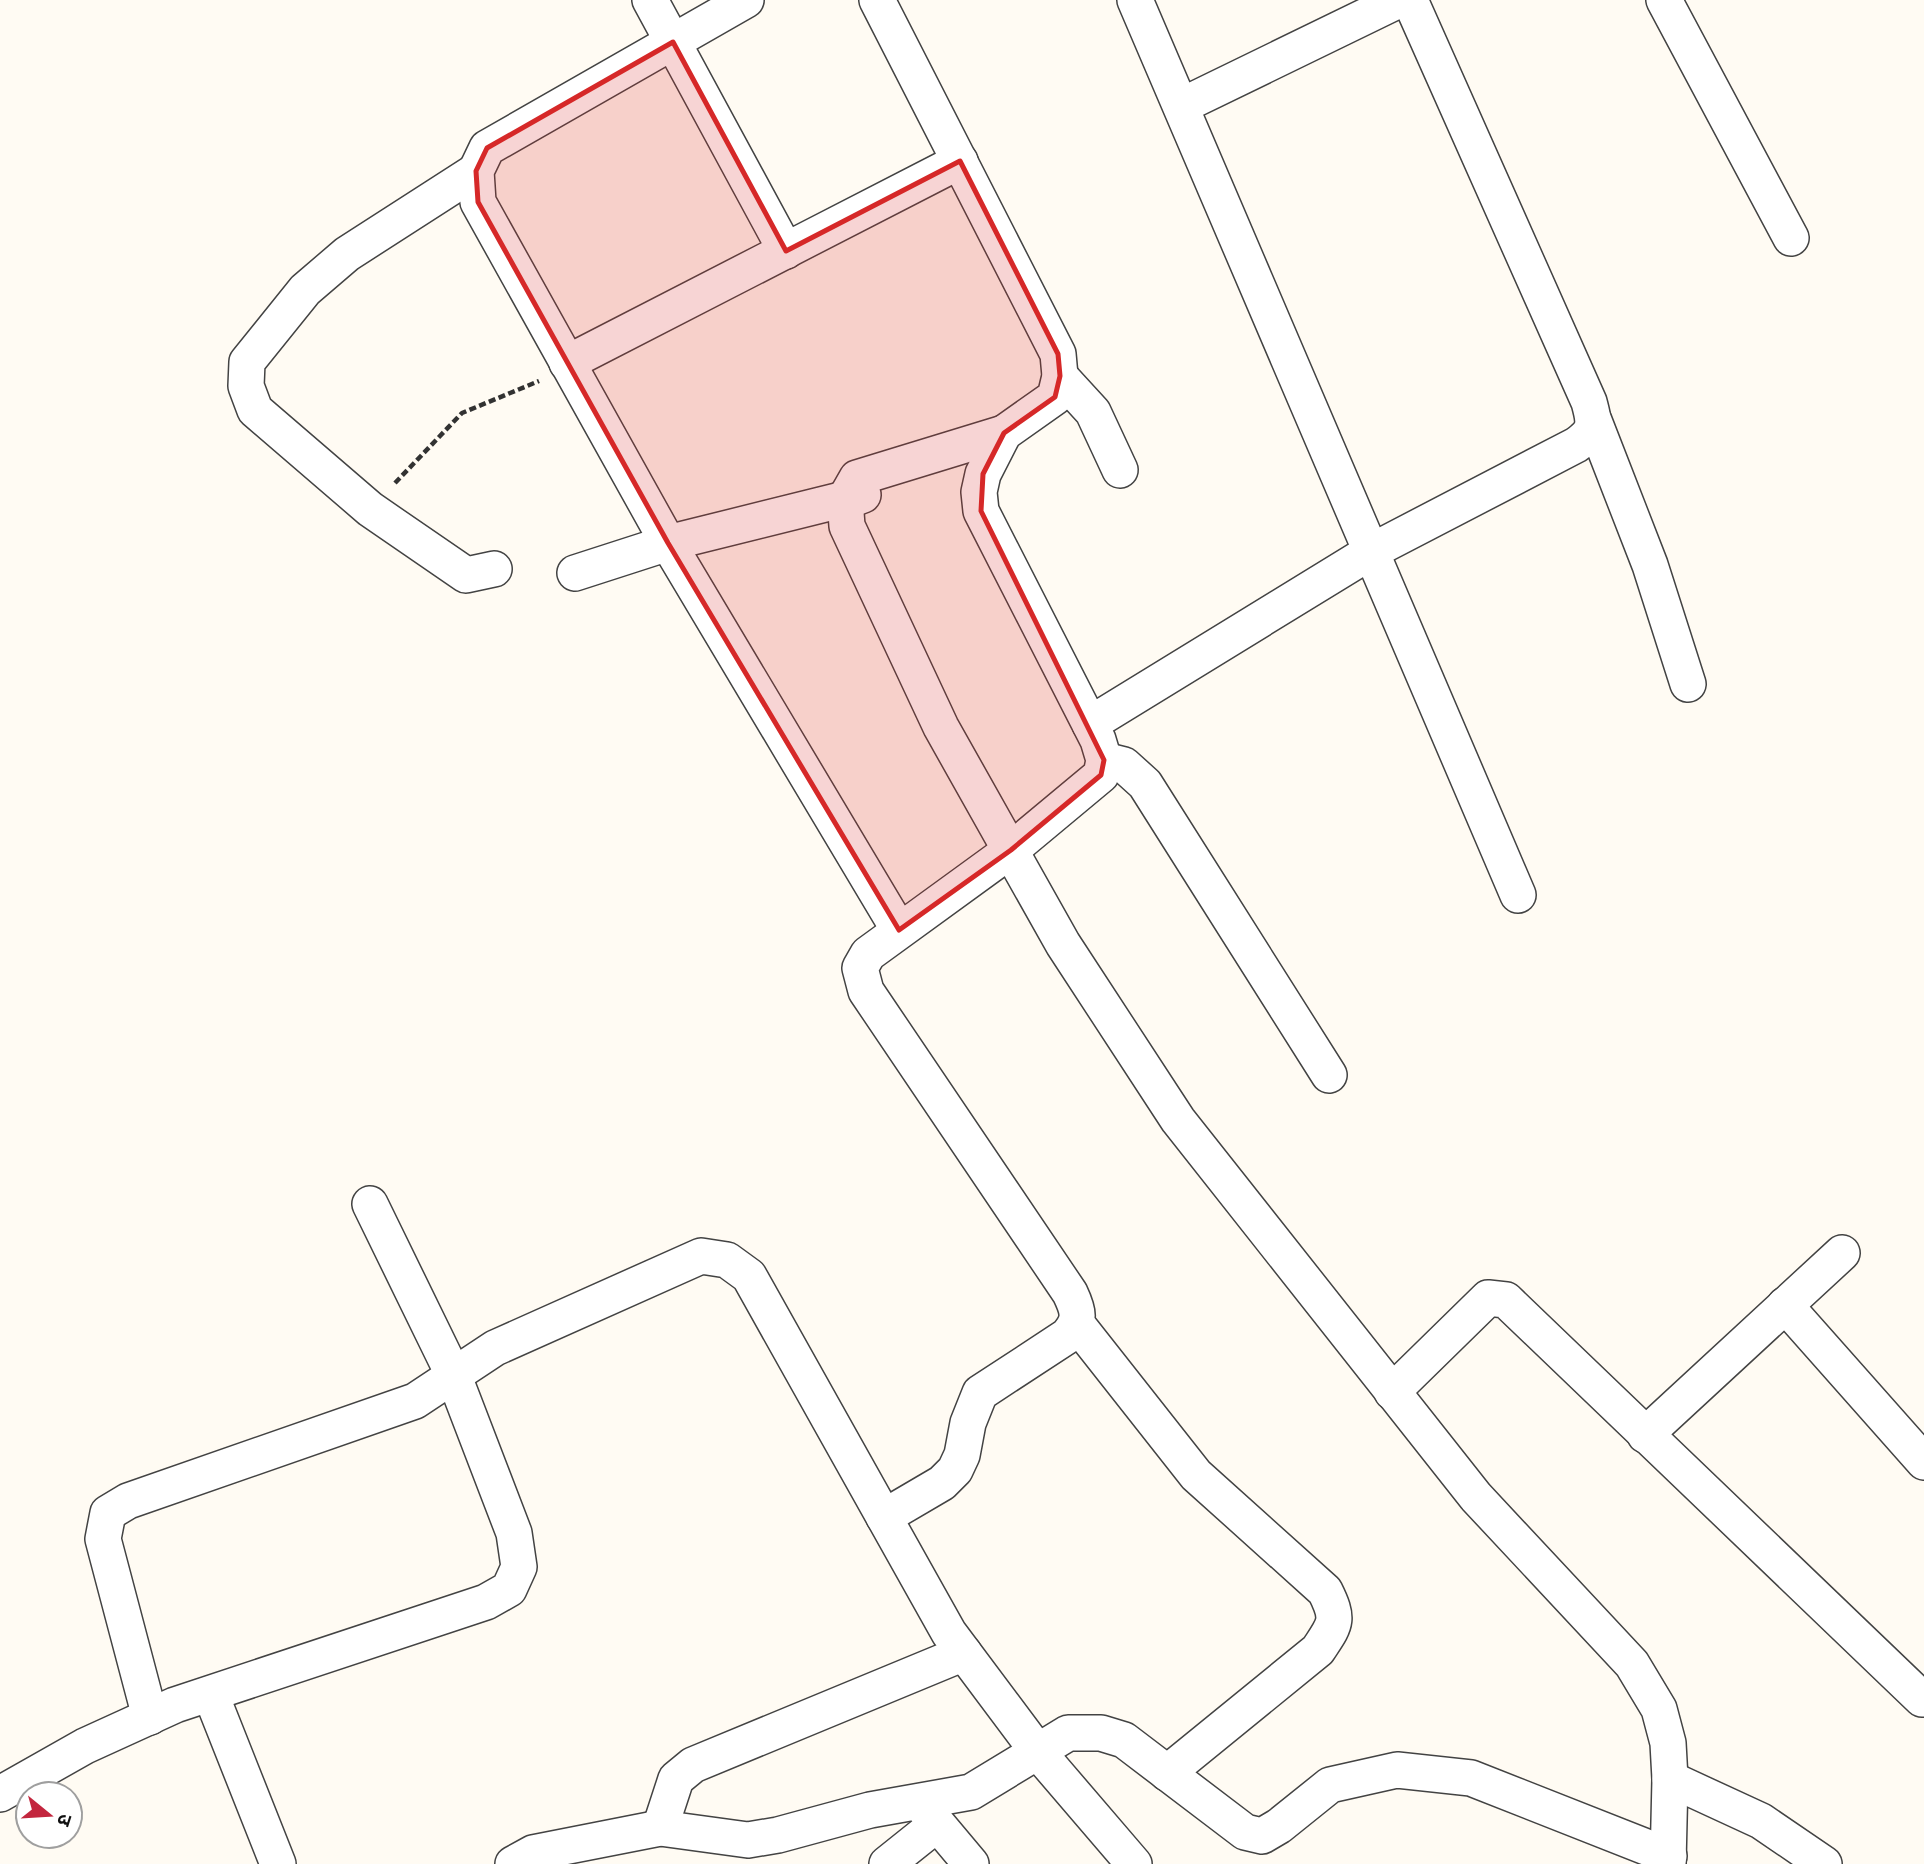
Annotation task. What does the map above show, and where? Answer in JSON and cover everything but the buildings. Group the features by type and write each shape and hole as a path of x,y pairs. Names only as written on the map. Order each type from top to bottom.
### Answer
{"street":[{"path":"650,0 786,251"},
{"path":"494,569 466,575 370,509 255,410 246,386 247,362 305,290 346,254 475,171 487,148 746,0"},
{"path":"877,0 1058,354 1060,376 1055,397 1004,433 857,478 847,526 929,702 1063,944 1178,1120 1476,1497 1632,1664 1660,1709 1668,1743 1670,1779 1669,1860 1471,1778 1397,1770 1330,1785 1279,1826 1262,1836 1245,1832 1124,1740 1101,1733 1068,1733 971,1792 928,1813 887,1864"},
{"path":"1135,0 1518,895"},
{"path":"1181,106 1399,0"},
{"path":"1410,0 1589,402 1650,565 1688,684"},
{"path":"1664,0 1791,238"},
{"path":"568,366 960,161"},
{"path":"475,171 478,202 568,366 668,543 899,930"},
{"path":"1060,376 1093,412 1120,470"},
{"path":"1090,724 1372,551 1576,445 1590,436 1594,421"},
{"path":"884,1517 942,1483 955,1470 962,1455 968,1423 980,1393 1068,1336 1077,1324 1079,1312 1070,1293 866,991 859,968 868,954 1011,850 1101,775 1104,760 1098,740 981,511 979,492 983,474 1004,433"},
{"path":"575,573 668,543 854,497"},
{"path":"1104,760 1124,765 1145,784 1329,1075"},
{"path":"0,1794 85,1746 175,1705 486,1602 509,1589 519,1567 514,1533 453,1374 370,1204"},
{"path":"1645,1435 1842,1253"},
{"path":"150,1717 103,1539 108,1513 128,1501 415,1401 495,1348 701,1256 727,1260 749,1276 949,1633 1038,1752 1134,1864"},
{"path":"1392,1392 1488,1298 1506,1300 1922,1699"},
{"path":"1786,1305 1924,1462"},
{"path":"1077,1324 1196,1475 1325,1591 1333,1608 1334,1626 1318,1650 1167,1773"},
{"path":"660,1828 676,1779 693,1765 964,1653"},
{"path":"211,1695 278,1864"},
{"path":"1670,1779 1761,1821 1824,1864"},
{"path":"513,1864 533,1853 660,1828 748,1840 778,1835 870,1810 928,1813 971,1864"}],"path":[{"path":"370,509 462,413 568,366"}],"highlighted area":[{"path":"673,42 786,251 960,161 1058,354 1060,376 1055,397 1004,433 983,474 981,511 1104,760 1101,775 1011,850 899,930 668,543 478,202 476,171 487,148"}]}
